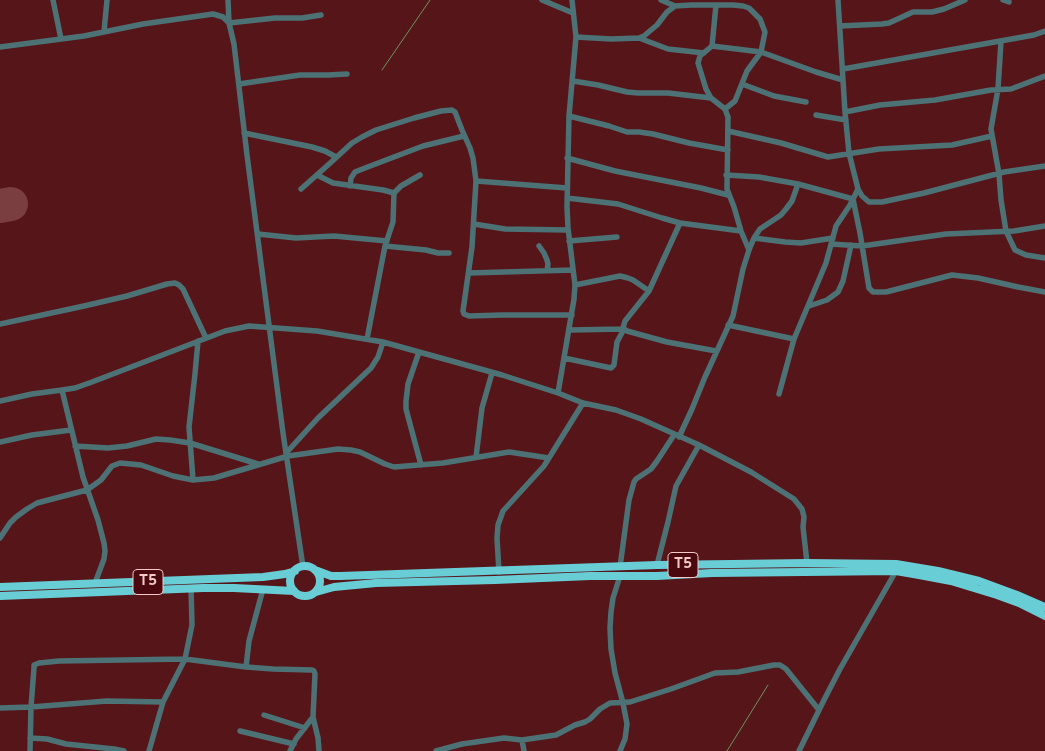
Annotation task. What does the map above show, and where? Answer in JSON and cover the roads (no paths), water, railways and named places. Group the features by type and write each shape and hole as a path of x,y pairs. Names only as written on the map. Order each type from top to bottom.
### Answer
{"highway":[{"name":"T5","path":"0,587 263,577 285,574 303,567 308,567 331,576 340,576 657,566 807,563 878,564 917,567 978,581 1045,607"},
{"path":"315,570 319,575 320,581 316,592"},
{"path":"294,591 290,579 295,571"},
{"name":"T5","path":"0,596 191,588 294,591 298,595 304,596 334,587 376,583 590,576 896,571 937,578 997,595 1045,616"}],"street":[{"path":"53,0 61,39"},
{"path":"104,32 107,0"},
{"path":"228,0 229,23 234,44 244,133 303,567"},
{"path":"542,0 573,13"},
{"path":"558,393 572,315 575,285 568,230 567,198 568,116 576,38 572,0"},
{"path":"661,0 678,4 742,6 748,8 760,19 765,32 761,52 747,71 735,101 725,109"},
{"path":"838,0 849,154 858,189 868,202 882,202 999,174 1045,166"},
{"path":"840,26 882,24 912,12 932,12 965,0"},
{"path":"576,38 639,38 658,25 668,12 678,4"},
{"path":"716,5 712,46 698,59 698,63 706,89 711,98 725,109 728,117 726,175 728,195 749,250"},
{"path":"0,47 213,14 223,17 229,23"},
{"path":"229,23 321,16"},
{"path":"843,70 1034,35 1045,31"},
{"path":"639,38 668,49 704,53"},
{"path":"1001,41 998,89 992,124 992,136 1006,231 1015,250 1026,255 1045,258"},
{"path":"712,46 761,52 843,80"},
{"path":"239,84 300,74 347,74"},
{"path":"845,112 880,105 935,100 998,89 1011,89 1045,76"},
{"path":"573,81 598,84 627,92 668,92 711,98"},
{"path":"742,84 774,96 806,102"},
{"path":"300,189 352,143 376,130 414,118 452,110 455,112 473,158 476,181 474,224 463,311 465,315 572,315"},
{"path":"816,115 846,120"},
{"path":"568,116 627,132 654,134 728,150"},
{"path":"728,131 781,143 828,157 879,148 952,145 992,136"},
{"path":"244,133 312,147 336,157"},
{"path":"350,186 355,172 423,146 464,136"},
{"path":"567,158 615,171 728,195"},
{"path":"367,339 386,243 393,222 394,194 401,186 420,174"},
{"path":"316,175 333,183 383,190 394,194"},
{"path":"726,175 759,177 798,184 852,199"},
{"path":"476,181 567,188"},
{"path":"620,567 629,500 634,482 657,462 676,436 692,409 733,316 749,250 754,238 760,229 781,216 792,201 798,184"},
{"path":"779,394 794,339 826,263 836,226 858,189"},
{"path":"567,198 618,204 680,223 741,231"},
{"path":"852,199 869,288 873,292 886,292 952,275 978,278 1045,292"},
{"path":"564,358 611,368 614,365 617,342 624,329 624,321 649,291 680,223"},
{"path":"474,224 505,229 568,230"},
{"path":"754,238 801,243 832,241 862,246 953,233 1014,231 1045,226"},
{"path":"258,234 296,238 334,236 438,253 449,253"},
{"path":"569,240 617,238"},
{"path":"809,306 827,300 838,292 850,245"},
{"path":"539,246 547,260 546,271"},
{"path":"469,273 573,270"},
{"path":"575,285 620,276 633,280 649,291"},
{"path":"0,324 93,304 175,283 183,289 206,338"},
{"path":"728,325 794,339"},
{"path":"0,401 75,388 236,328 249,326 318,331 383,342 558,393 583,403 616,410 641,419 698,445 751,472 794,499 802,509 807,563"},
{"path":"569,330 624,329 667,342 716,351"},
{"path":"192,480 190,416 198,341"},
{"path":"287,454 318,418 371,368 383,342"},
{"path":"419,352 408,384 406,401 408,417 421,465"},
{"path":"476,457 482,408 492,373"},
{"path":"62,390 87,490 103,536 104,559 95,584"},
{"path":"499,572 497,538 498,525 503,511 538,474 583,403"},
{"path":"0,442 32,435 72,430"},
{"path":"75,446 108,448 127,446 156,439 170,440 190,443 260,464"},
{"path":"657,566 676,486 698,445"},
{"path":"0,538 16,516 32,506 87,490 104,477 112,466 120,462 141,465 172,476 192,480 214,478 287,454 344,449 360,452 390,466 403,467 443,463 509,452 549,458"},
{"path":"799,751 840,669 896,571"},
{"path":"620,576 613,598 610,628 615,673 627,724 625,739 620,751"},
{"path":"149,751 164,702 185,659 192,625 191,588"},
{"path":"246,667 249,641 263,589"},
{"path":"30,751 34,665 59,661 185,659 246,667 314,671 313,717 319,751"},
{"path":"436,751 453,746 504,738 522,740 556,735 585,722 610,703 630,702 715,672 738,672 778,664 786,669 819,710"},
{"path":"0,708 93,702 164,702"},
{"path":"264,716 306,728"},
{"path":"290,751 296,739 313,717"},
{"path":"240,731 294,744"},
{"path":"30,738 124,751"},
{"path":"522,740 524,751"}],"waterway":[{"path":"382,70 430,0"},
{"path":"727,751 768,685"}]}
